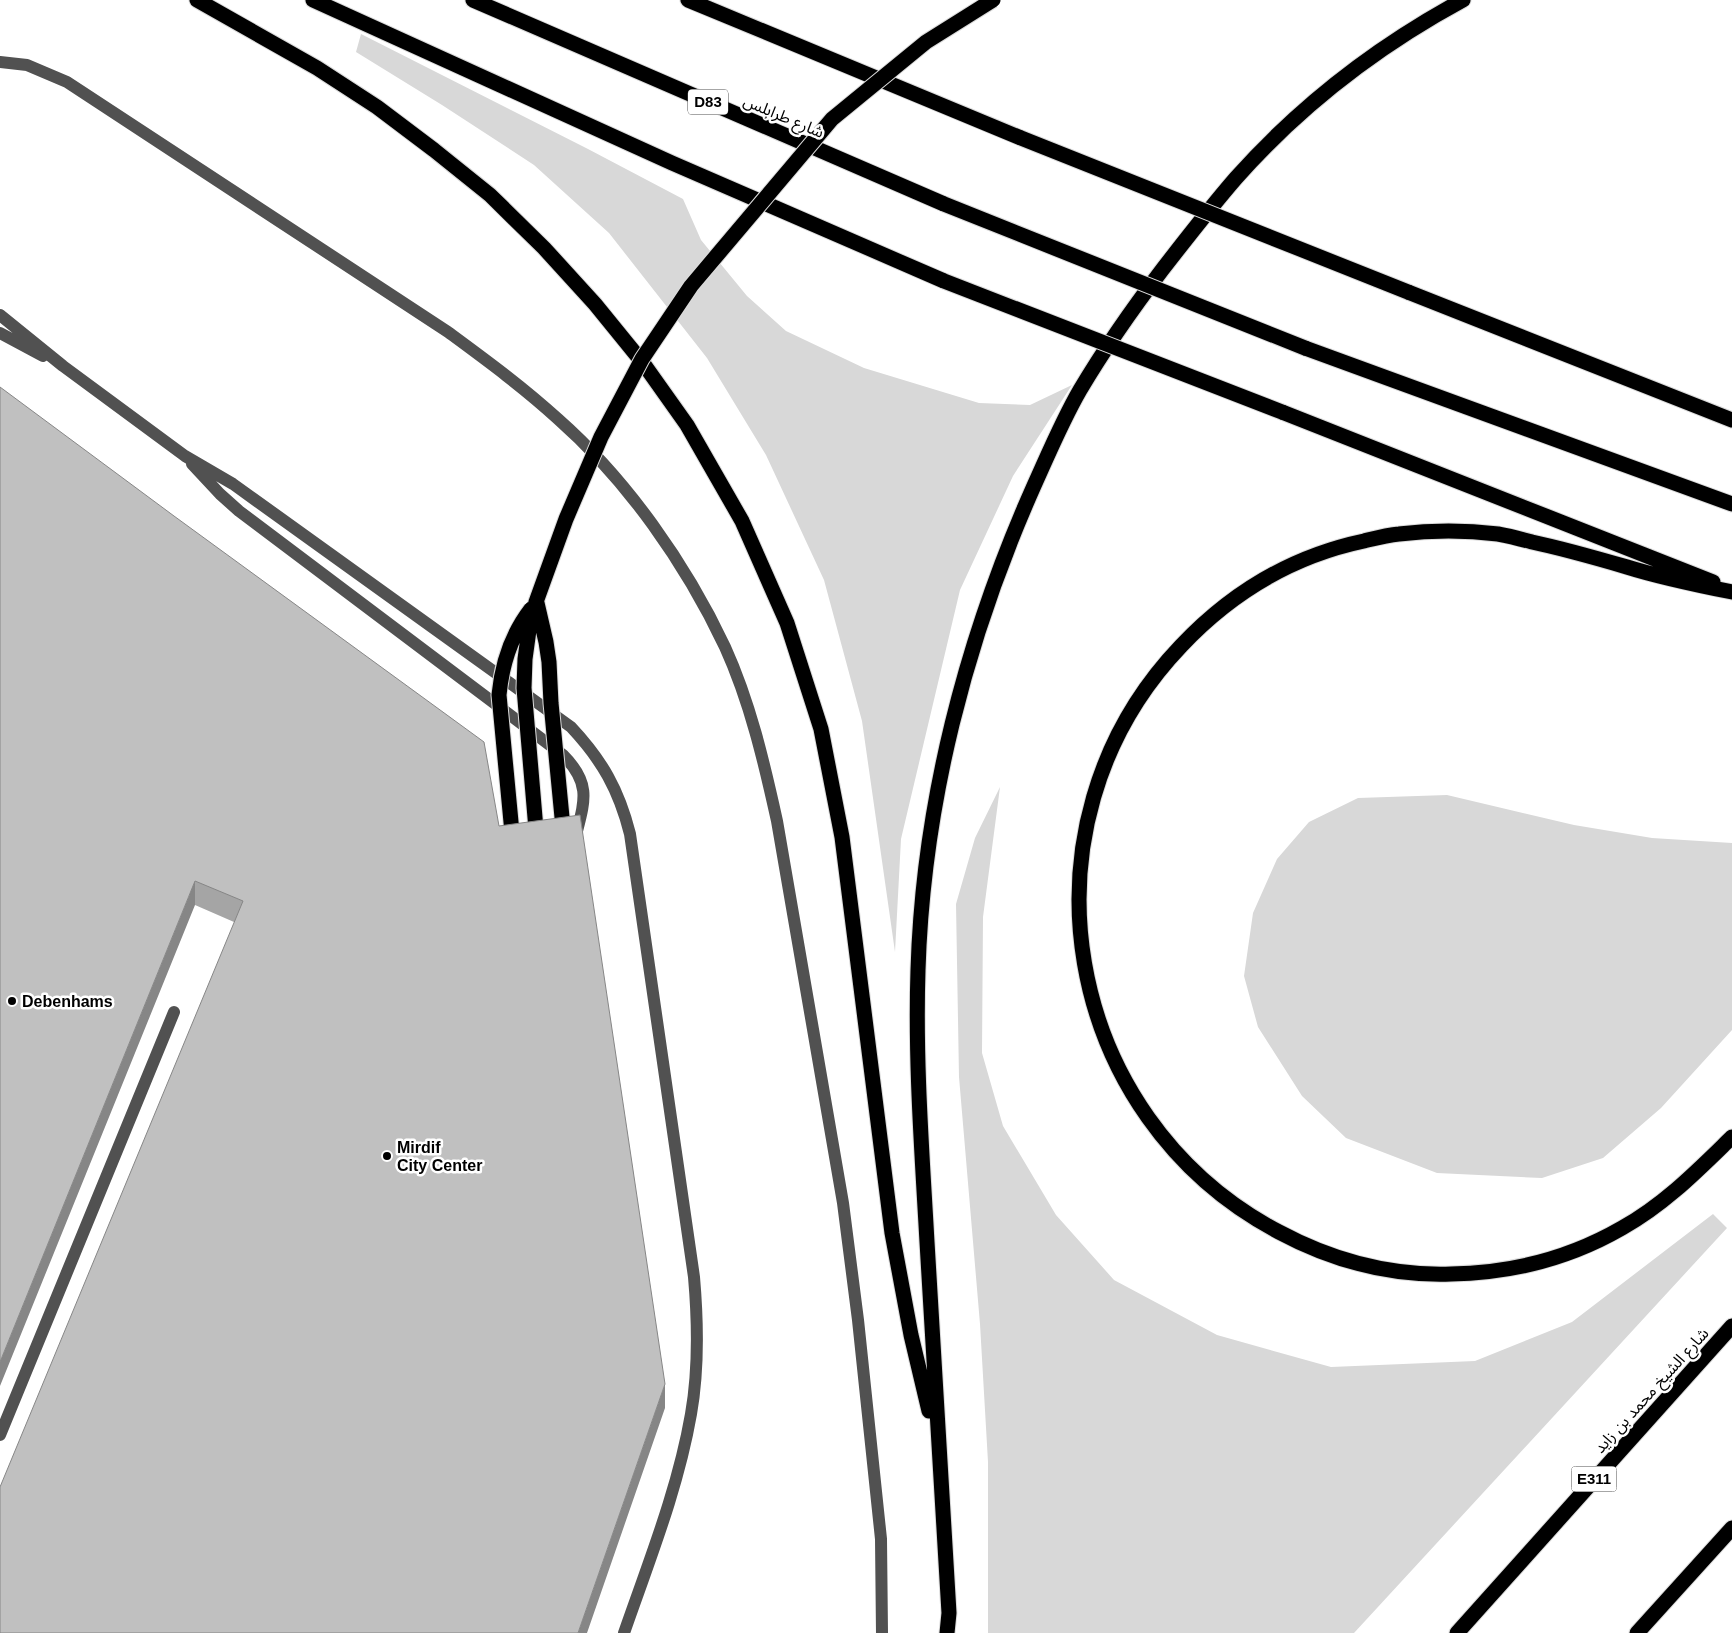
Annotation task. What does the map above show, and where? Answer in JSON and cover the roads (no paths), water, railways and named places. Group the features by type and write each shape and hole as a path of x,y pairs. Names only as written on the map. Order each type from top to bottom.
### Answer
{"highway":[{"path":"197,0 317,68 377,108 490,195 544,248 595,304 643,363 686,425 742,521 787,623 821,728 842,837 892,1232 910,1335 938,1450"},
{"path":"313,0 663,159 944,281 1732,590"},
{"name":"شارع طرابلس","path":"473,0 944,204 1305,348 1732,504"},
{"path":"688,0 1021,138 1732,420"},
{"path":"537,845 524,688 529,630 536,602 566,519 601,437 642,359 691,286 832,119 926,42 993,0"},
{"path":"948,1633 949,1614 917,1071 918,967 926,870 941,773 963,678 987,602 1016,527 1048,454 1079,392 1115,336 1194,229 1272,140 1351,71 1394,40 1463,0"},
{"path":"1732,590 1683,583 1584,554 1502,534 1447,530 1384,536 1340,546 1290,565 1242,592 1200,626 1162,665 1134,705 1111,748 1094,794 1083,842 1079,890 1080,939 1089,987 1103,1034 1124,1079 1149,1120 1181,1158 1209,1185 1256,1220 1300,1243 1346,1261 1394,1272 1433,1275 1473,1274 1512,1269 1551,1259 1615,1232 1657,1206 1687,1181 1732,1137"},
{"path":"536,602 549,662 551,703 569,841"},
{"path":"514,848 499,695 506,655 524,618 536,602"},
{"name":"شارع الشيخ محمد بن زايد","path":"1457,1633 1732,1326"},
{"path":"1637,1633 1732,1528"}],"street":[{"path":"0,62 27,65 67,82 448,332 506,373 560,420 609,470 653,526 692,585 725,648 747,704 764,762 777,821 843,1203 881,1538 882,1633"},
{"path":"0,315 63,366 185,456 240,489 571,727 603,765 615,786 624,809 632,843 694,1278 698,1322 696,1368 691,1413 682,1457 624,1633"},
{"path":"0,333 63,366"},
{"path":"185,456 220,494 239,511 563,755 574,766 582,780 584,797 582,812 569,841"},
{"path":"0,1435 174,1012"}],"place":[{"name":"Debenhams","path":"12,1001"},
{"name":"Mirdif City Center","path":"387,1156"}]}
